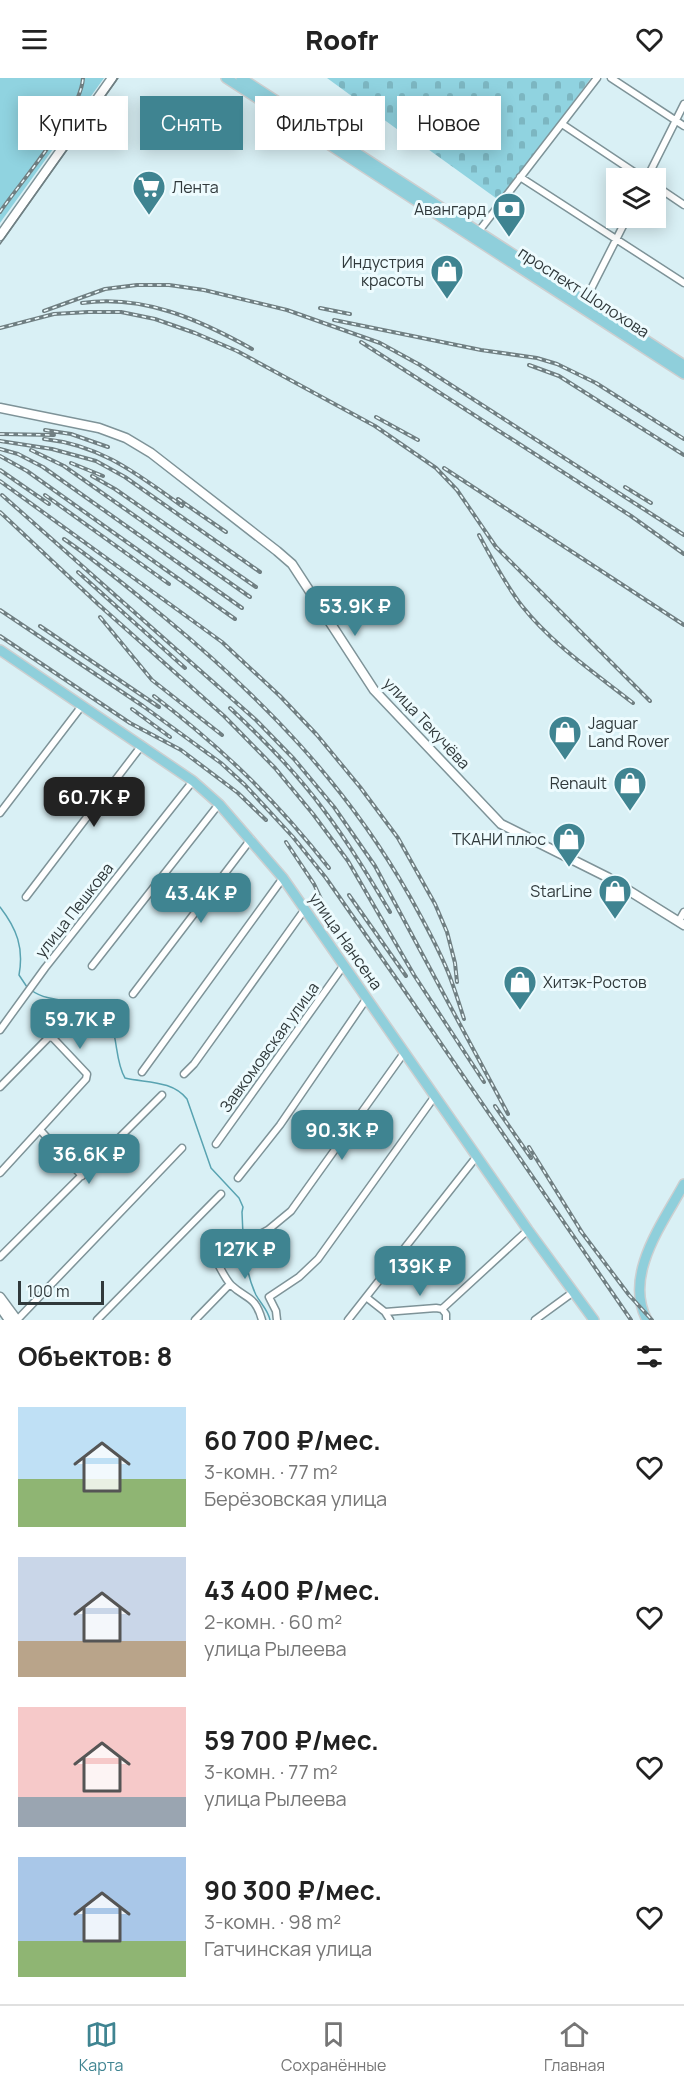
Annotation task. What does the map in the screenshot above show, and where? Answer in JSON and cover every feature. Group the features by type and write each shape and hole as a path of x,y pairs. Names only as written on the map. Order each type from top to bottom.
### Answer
{"main road":[{"path":"0,236 112,78"},
{"name":"проспект Шолохова","path":"226,78 684,374"},
{"name":"проспект Шолохова","path":"241,78 684,365"},
{"name":"улица Текучёва","path":"0,408 99,428 126,438 152,453 292,564 374,690 501,824 607,877 681,923"},
{"name":"улица Нансена","path":"0,650 193,781 219,804 251,839 283,878 528,1230 594,1320"},
{"path":"647,1320 639,1292 644,1265 651,1246 684,1184"},
{"path":"0,1297 17,1320"},
{"path":"0,1307 9,1320"}],"street":[{"path":"479,231 597,78"},
{"path":"611,78 684,126"},
{"path":"650,168 684,104"},
{"path":"562,124 630,168"},
{"path":"520,177 684,283"},
{"path":"666,193 684,205"},
{"path":"585,301 622,228"},
{"path":"0,813 81,707"},
{"path":"27,897 142,745"},
{"name":"улица Пешкова","path":"0,1030 45,968 193,781"},
{"path":"92,966 219,804"},
{"path":"133,994 251,839"},
{"path":"142,1072 283,878"},
{"path":"184,1074 194,1064 305,909"},
{"path":"681,923 684,912"},
{"name":"Завкомовская улица","path":"216,1144 344,965"},
{"path":"238,1178 280,1125 367,998"},
{"path":"0,1087 50,1038 53,1038 87,1074 86,1079 41,1131 0,1173"},
{"path":"251,1239 268,1230 291,1211 404,1053"},
{"path":"0,1257 162,1095"},
{"path":"277,1320 276,1311 269,1297 299,1277 318,1259 435,1096"},
{"path":"41,1131 82,1176"},
{"path":"17,1320 182,1148"},
{"path":"348,1320 477,1156"},
{"path":"97,1320 221,1194"},
{"path":"442,1309 528,1230"},
{"path":"209,1246 230,1284 252,1300 258,1307 262,1320"},
{"path":"195,1320 230,1284"},
{"path":"535,1320 573,1293"},
{"path":"366,1297 385,1312 390,1320"},
{"path":"385,1312 436,1308 442,1309 446,1314 446,1320"}],"green space":[{"path":"0,78 104,78 91,96 18,96 18,150 52,150 0,223"},
{"path":"327,78 591,78 500,201 429,150 501,150 501,96 397,96 397,129 385,120 385,96 352,96"}],"waterway":[{"path":"0,907 18,939 21,956 19,975 27,987"},
{"path":"31,990 48,998 89,1005 103,1012 112,1027 121,1070 125,1078 166,1085 174,1088 187,1099 211,1168 239,1198 243,1207 244,1244 249,1275 256,1295 270,1320"}],"tram line":[{"path":"0,244 118,78"}],"railway":[{"path":"0,212 62,127 80,92 83,78"},
{"path":"44,311 105,289 137,285 169,285 204,290 287,310 380,343 420,365 684,535"},
{"path":"82,303 105,301 149,306 191,319 252,349"},
{"path":"320,308 350,314"},
{"path":"0,328 54,314 88,312 121,312 155,319 237,351 375,426 436,468 457,490 496,547 650,701"},
{"path":"334,320 481,350 537,358 557,364 596,383 684,439"},
{"path":"361,342 631,516 684,554"},
{"path":"529,365 559,376 684,455"},
{"path":"376,417 418,440"},
{"path":"45,430 71,434 108,447"},
{"path":"0,434 54,435"},
{"path":"44,439 64,442 101,454 134,472 182,506"},
{"path":"0,441 52,449 96,461 125,477 260,572"},
{"path":"0,449 18,454 43,467 242,608"},
{"path":"31,450 64,466 250,597"},
{"path":"0,456 27,471 235,619"},
{"path":"71,463 103,476"},
{"path":"444,468 684,625"},
{"path":"0,470 49,504"},
{"path":"92,476 115,489 256,587"},
{"path":"0,481 222,642 280,696 317,735 398,838 435,904 447,932 457,982"},
{"path":"625,487 651,503"},
{"path":"2,495 256,720 294,759 334,807 375,866 508,1114"},
{"path":"45,495 169,584"},
{"path":"178,499 226,532"},
{"path":"0,512 99,605 224,716 275,768 348,861 414,975 484,1082"},
{"path":"479,535 510,589 534,620 575,658 633,703"},
{"path":"64,539 139,597 235,679 300,745 330,780 358,816 409,895 444,962 464,1019"},
{"path":"78,572 185,668"},
{"path":"0,610 143,706 221,763 245,785 293,837 326,878 631,1320"},
{"path":"100,617 152,680 222,735"},
{"path":"40,626 159,707"},
{"path":"0,636 130,723 181,750 238,793 266,820"},
{"path":"154,696 247,776 289,820 329,868"},
{"path":"230,708 279,756 313,795 350,847 390,912"},
{"path":"132,709 170,737"},
{"path":"286,842 314,884 329,916"},
{"path":"349,895 406,976"},
{"path":"495,1106 531,1158"},
{"path":"529,1147 583,1234"},
{"path":"580,1230 629,1295 652,1320"}],"place":[{"name":"Лента","path":"149,216"},
{"name":"Авангард","path":"509,238"},
{"name":"Индустрия красоты","path":"447,300"},
{"name":"Jaguar Land Rover","path":"565,761"},
{"name":"Renault","path":"630,812"},
{"name":"ТКАНИ плюс","path":"569,868"},
{"name":"StarLine","path":"615,920"},
{"name":"Хитэк-Ростов","path":"520,1011"}]}
